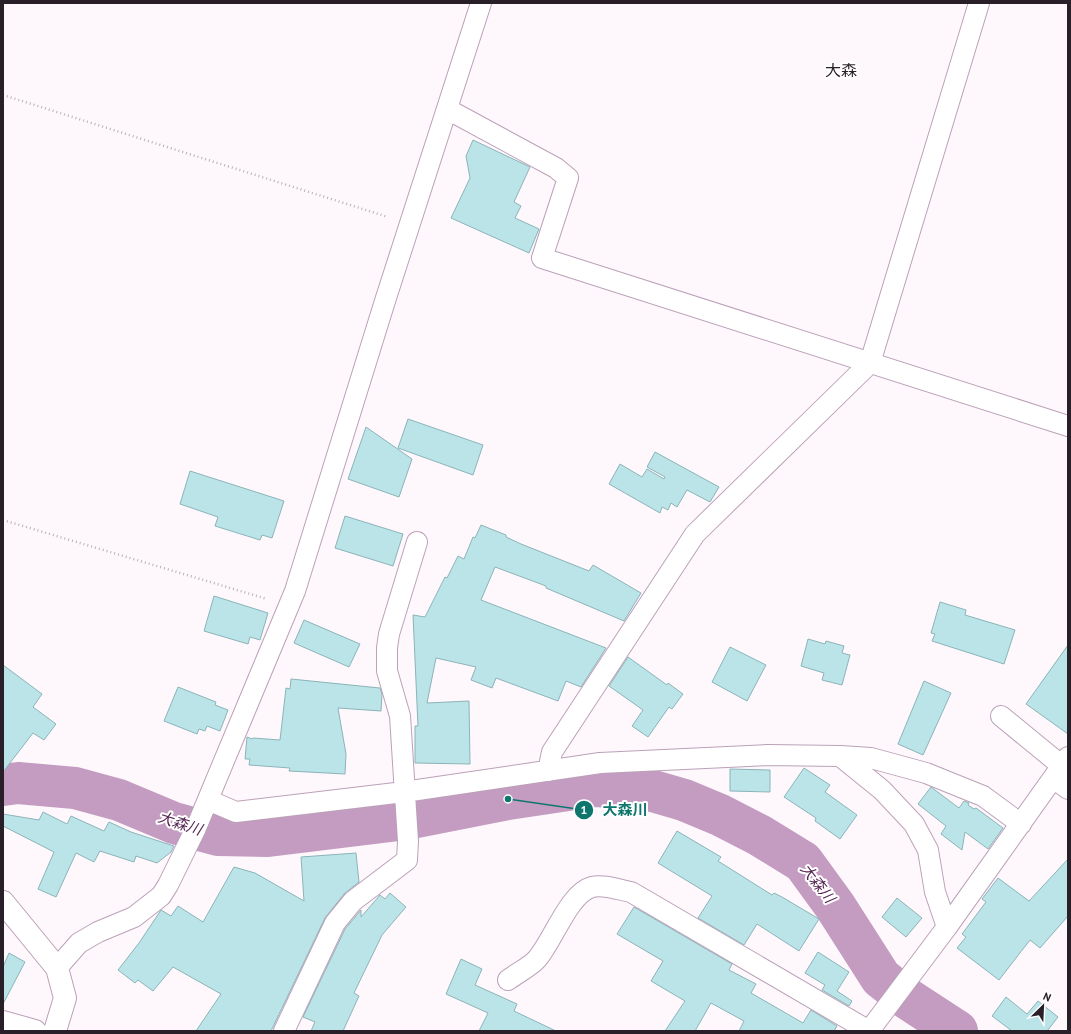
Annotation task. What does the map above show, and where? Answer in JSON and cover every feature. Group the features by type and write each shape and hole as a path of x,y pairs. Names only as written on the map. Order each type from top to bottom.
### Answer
{"street":[{"path":"57,968 79,943 98,932 134,917 151,905 168,885 205,807 288,606 481,3"},
{"path":"548,771 552,752 695,534 870,363 979,3"},
{"path":"447,109 556,168 568,178 542,258 1068,426"},
{"path":"284,1031 335,923 353,901 407,860 408,841 400,716 387,671 386,648 418,542"},
{"path":"508,980 537,959 569,907 583,893 592,887 610,888 631,892 869,1031 883,1015 1021,824 1063,772 1001,716"},
{"path":"205,807 236,812 404,792 616,762 767,755 840,756 871,758 926,773 982,796 1021,824"},
{"path":"840,756 882,790 914,824 928,850 935,892 947,927"},
{"path":"3,902 57,968 64,998 54,1031"},
{"path":"3,1022 35,1031"}],"path":[{"path":"3,95 410,224"},
{"path":"3,520 288,606"}],"building":[{"path":"473,140 530,167 514,202 521,206 515,218 539,229 529,253 451,218 470,178 466,156"},
{"path":"408,419 483,445 473,475 398,448"},
{"path":"366,427 412,459 399,497 348,479"},
{"path":"655,452 719,487 710,502 687,490 677,507 671,503 668,510 662,507 660,513 609,484 620,464 642,477 647,469 664,479 665,477 647,467"},
{"path":"190,471 284,501 272,538 262,535 260,540 215,526 218,517 180,504"},
{"path":"345,516 403,534 393,566 335,548"},
{"path":"481,525 506,535 506,537 521,544 589,571 593,565 641,593 624,621 546,588 546,586 495,567 481,600 606,648 581,687 566,681 558,701 496,678 492,688 471,680 476,667 436,658 427,703 469,701 470,764 415,763 415,726 418,726 413,615 425,617 445,577 447,578 458,556 464,559 473,537 475,538"},
{"path":"214,596 268,613 260,640 250,637 248,644 204,631"},
{"path":"940,602 966,610 965,615 1015,630 1004,664 932,641 935,634 931,633"},
{"path":"304,620 360,644 349,667 294,643"},
{"path":"808,639 825,644 826,641 844,646 842,653 850,655 842,685 822,680 824,673 801,666"},
{"path":"1068,645 1068,734 1026,704"},
{"path":"730,647 766,665 747,701 712,682"},
{"path":"628,657 667,685 668,683 683,694 672,709 669,707 648,737 632,726 643,710 609,686"},
{"path":"3,665 42,694 33,707 56,724 44,740 33,733 3,772"},
{"path":"291,679 380,688 382,694 381,711 338,708 346,754 345,774 289,771 290,768 249,765 250,759 245,759 247,737 252,739 280,740 286,688 290,689"},
{"path":"924,681 951,693 923,755 898,744"},
{"path":"178,687 216,702 215,705 228,710 220,731 207,726 205,731 199,729 197,734 164,721"},
{"path":"804,768 830,785 825,792 857,815 840,839 815,821 816,818 784,797"},
{"path":"730,769 770,770 770,792 730,791"},
{"path":"931,787 959,808 964,801 969,803 968,805 974,809 976,808 1003,828 988,849 965,832 962,850 941,834 946,826 918,804"},
{"path":"43,812 67,824 71,816 104,831 109,822 131,832 174,846 171,852 157,863 136,856 134,862 100,851 94,862 76,853 56,897 38,889 54,852 3,826 3,814 39,820"},
{"path":"677,831 721,857 718,861 772,895 774,893 782,897 819,919 799,951 757,924 744,945 698,918 712,896 658,863"},
{"path":"356,853 359,882 344,894 325,918 271,1031 196,1031 221,994 173,967 153,991 138,980 135,983 118,970 139,943 161,910 171,916 178,906 203,922 234,867 255,873 304,901 301,857"},
{"path":"1068,859 1068,916 1040,948 1030,940 999,980 957,948 966,937 962,934 986,902 982,899 998,878 1029,901"},
{"path":"390,893 406,907 382,935 354,993 359,996 343,1031 311,1031 315,1022 303,1017 345,929 361,910 361,917 380,895 385,899"},
{"path":"897,898 922,918 906,937 882,917"},
{"path":"634,907 732,964 729,970 756,984 751,993 803,1023 811,1010 837,1026 834,1031 739,1031 744,1021 711,1003 695,1031 665,1031 685,1001 651,981 663,961 617,934"},
{"path":"818,952 849,972 837,991 852,1001 849,1006 822,990 825,985 805,973"},
{"path":"9,953 25,962 3,1004 3,967"},
{"path":"461,959 482,969 475,985 517,1004 514,1011 556,1031 479,1031 488,1013 446,994"},
{"path":"1006,997 1027,1014 1038,1001 1058,1017 1048,1030 1049,1031 1012,1031 992,1016"}],"waterway":[{"name":"大森川","path":"3,785 18,783 75,788 119,800 174,823 218,835 268,836 407,819 508,799 595,786 646,789 684,800 720,815 759,835 803,862 835,906 881,978 908,999 957,1031"}],"place":[{"name":"大森川","path":"508,799"}],"district":[{"name":"大森","path":"841,70"}]}
